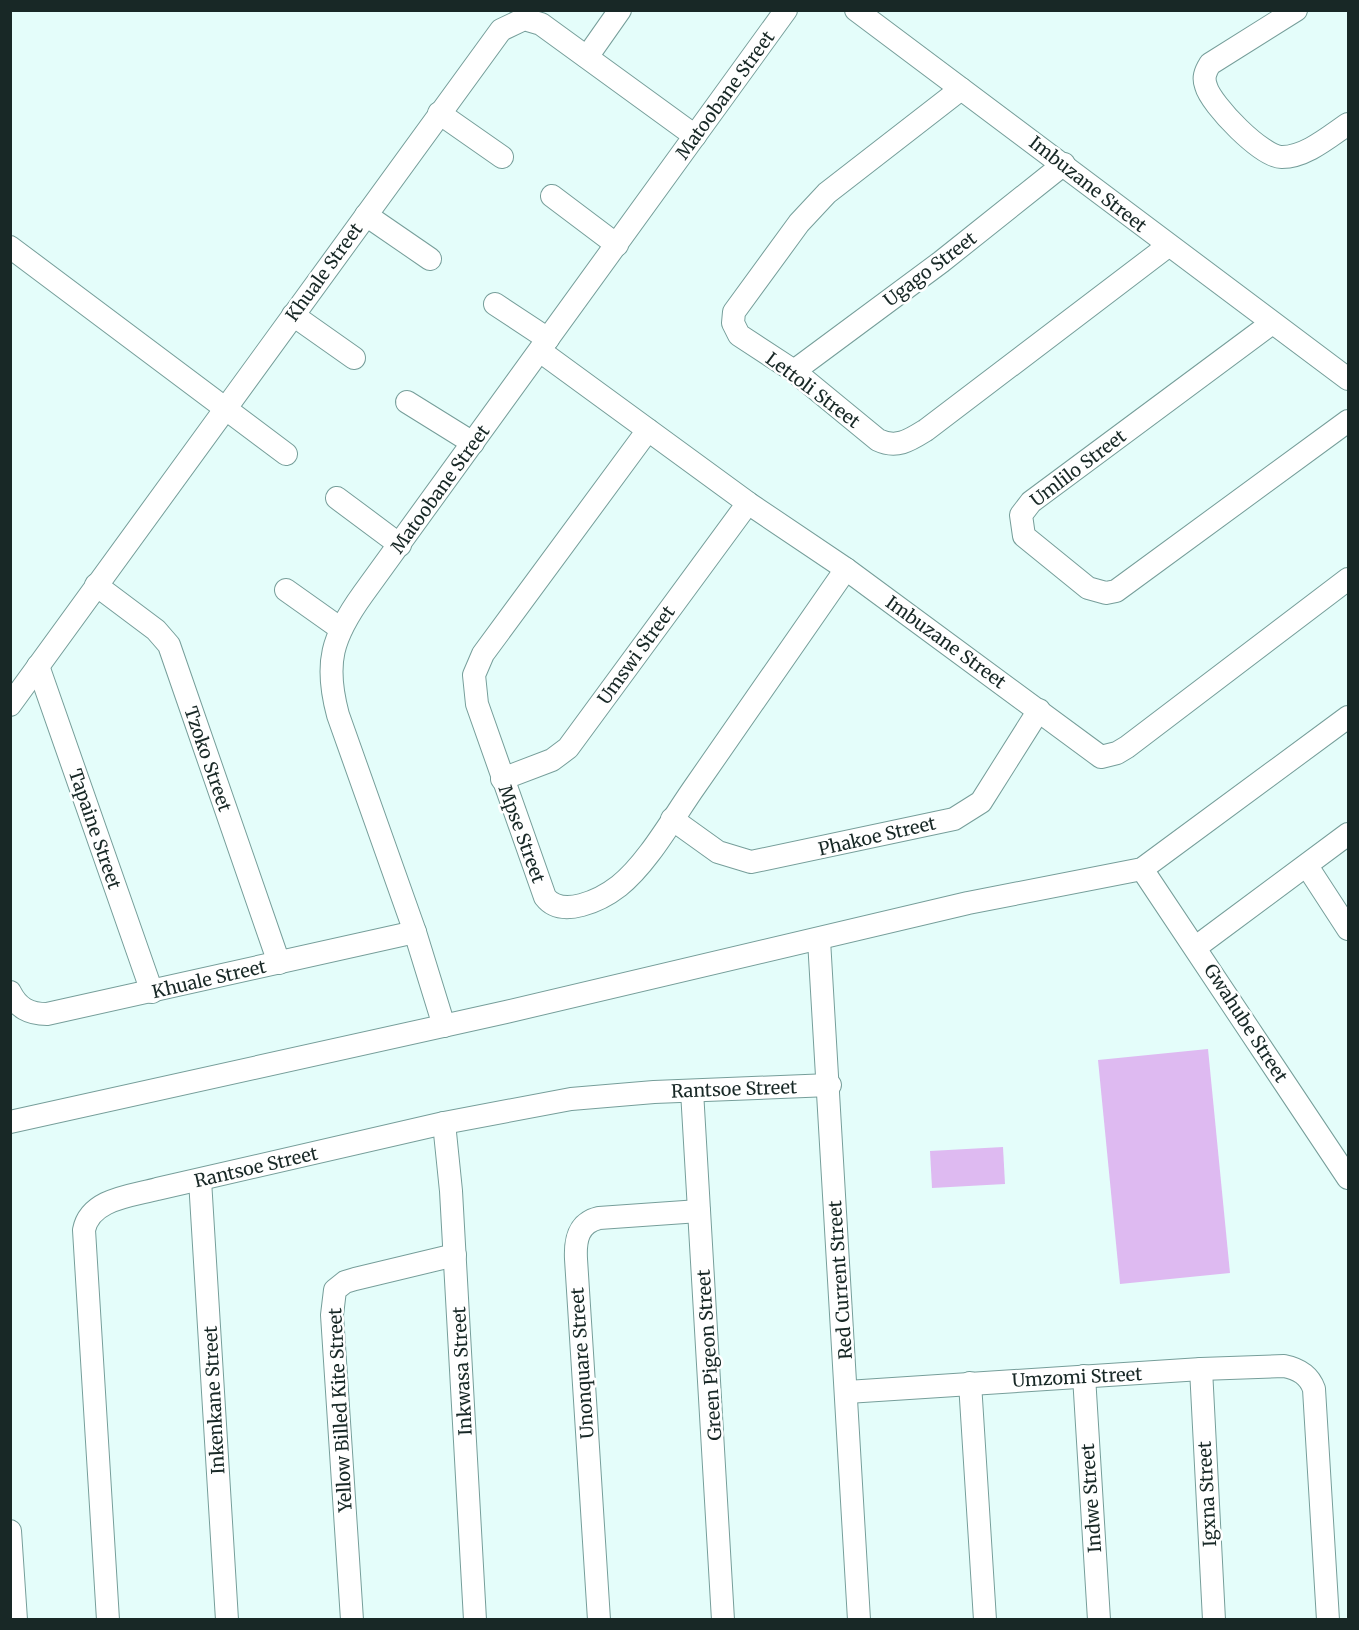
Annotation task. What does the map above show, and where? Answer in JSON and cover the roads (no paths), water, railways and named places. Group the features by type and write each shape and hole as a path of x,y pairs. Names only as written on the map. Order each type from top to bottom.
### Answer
{"street":[{"path":"587,57 620,10"},
{"name":"Matoobane Street","path":"444,1026 415,932 332,691 331,658 340,629 786,10"},
{"name":"Imbuzane Street","path":"856,10 1348,379"},
{"path":"1296,10 1209,64 1204,80 1210,95 1270,156 1282,157 1300,153 1348,124"},
{"name":"Khuale Street","path":"10,705 501,30 515,21 524,19 541,24 695,136"},
{"name":"Lettoli Street","path":"961,89 826,193 799,223 734,312 733,322 739,335 794,371 878,440 885,443 903,443 926,430 1168,246"},
{"path":"440,112 502,157"},
{"name":"Ugago Street","path":"794,371 941,262 1064,164"},
{"path":"552,196 617,245"},
{"path":"366,215 430,259"},
{"path":"10,247 285,454"},
{"name":"Imbuzane Street","path":"495,304 648,430 846,569 1040,710 1092,753 1101,757 1117,753 1348,579"},
{"path":"292,315 354,358"},
{"name":"Umlilo Street","path":"1272,322 1031,502 1021,515 1024,536 1088,588 1106,593 1116,591 1348,421"},
{"path":"407,402 473,443"},
{"name":"Mpse Street","path":"648,430 489,644 476,667 473,682 477,704 502,779 545,897 554,906 575,906 599,898 620,885 672,819 846,569"},
{"path":"337,498 400,545"},
{"name":"Umswi Street","path":"502,779 552,760 568,748 748,502"},
{"name":"Tzoko Street","path":"96,585 156,630 169,645 279,963"},
{"path":"286,590 340,629"},
{"name":"Tapaine Street","path":"38,666 152,992"},
{"name":"Phakoe Street","path":"672,819 718,852 751,862 954,819 981,802 1040,710"},
{"path":"10,1122 444,1026 819,940 968,903 1142,868 1348,717"},
{"path":"1196,946 1348,834"},
{"path":"1307,866 1348,929"},
{"name":"Gwahube Street","path":"1142,868 1196,946 1348,1178"},
{"name":"Khuale Street","path":"10,992 22,1008 30,1013 46,1014 415,932"},
{"name":"Red Current Street","path":"819,940 830,1085 859,1620"},
{"name":"Rantsoe Street","path":"108,1620 85,1241 86,1219 91,1212 106,1203 444,1123 571,1100 692,1090 830,1085"},
{"name":"Green Pigeon Street","path":"692,1090 723,1620"},
{"name":"Inkwasa Street","path":"444,1123 455,1255 475,1620"},
{"name":"Inkenkane Street","path":"200,1180 227,1620"},
{"name":"Unonquare Street","path":"599,1620 576,1270 577,1236 586,1223 599,1218 699,1211"},
{"name":"Yellow Billed Kite Street","path":"352,1620 332,1315 335,1290 345,1281 455,1255"},
{"name":"Umzomi Street","path":"848,1392 1201,1369 1284,1366 1305,1375 1314,1389 1328,1620"},
{"name":"Igxna Street","path":"1201,1369 1214,1620"},
{"name":"Indwe Street","path":"1084,1376 1099,1620"},
{"path":"970,1383 985,1620"},
{"path":"10,1531 16,1620"}]}
